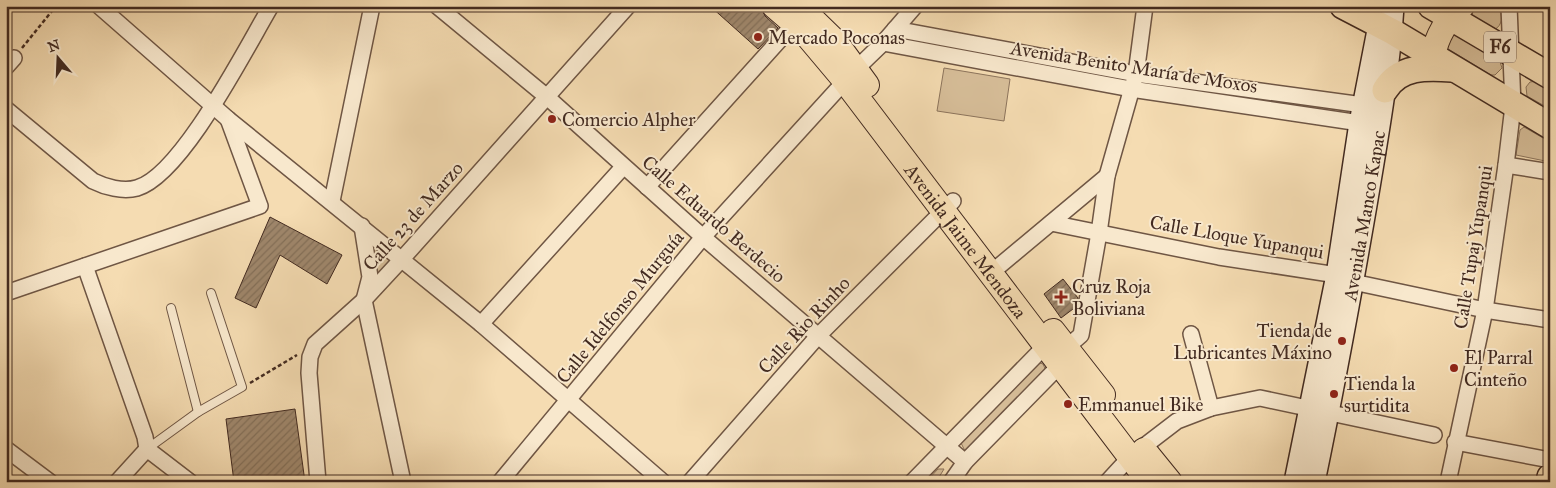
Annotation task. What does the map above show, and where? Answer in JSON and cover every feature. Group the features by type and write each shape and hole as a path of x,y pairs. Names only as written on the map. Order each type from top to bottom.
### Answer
{"highway":[{"name":"F6","path":"1343,6 1388,21 1433,56 1513,106 1550,126"},
{"name":"F6","path":"1448,10 1512,55 1550,76"},
{"path":"1373,112 1390,82 1406,71 1427,66 1455,69"},
{"path":"1549,482 1550,476"}],"main road":[{"name":"Avenida Jaime Mendoza","path":"774,6 796,15 851,76 1136,452 1170,482"},
{"path":"1433,56 1436,41 1448,10"},
{"name":"Avenida Manco Kapac","path":"1314,482 1320,410 1345,278 1388,21"},
{"name":"Avenida Manco Kapac","path":"1296,482 1320,410"},
{"name":"Avenida Jaime Mendoza","path":"1136,452 1149,482"}],"street":[{"path":"99,6 228,119 332,201 481,324 662,482"},
{"path":"6,109 93,180 106,188 136,189 150,182 170,166 213,106 271,6"},
{"path":"332,201 372,6"},
{"name":"Calle Eduardo Berdecio","path":"437,6 547,97 703,237 965,462"},
{"name":"Calle 23 de Marzo","path":"315,344 364,300 402,260 628,6"},
{"name":"Calle Idelfonso Murguía","path":"500,482 703,237 915,6"},
{"path":"912,482 946,445 1060,350 1081,335 1107,176 1136,74 1145,6"},
{"name":"Calle Tupaj Yupanqui","path":"1448,482 1455,442 1485,310 1506,165 1513,106 1509,6"},
{"path":"647,187 796,15"},
{"name":"Avenida Benito María de Moxos","path":"895,29 1136,74 1373,112"},
{"name":"Avenida Benito María de Moxos","path":"883,43 1131,89 1373,112"},
{"path":"6,293 260,206 228,119"},
{"path":"1506,165 1550,172"},
{"path":"481,324 623,167"},
{"path":"997,268 1107,176"},
{"name":"Calle Rio Rinho","path":"698,479 818,336 948,205"},
{"name":"Calle Lloque Yupanqui","path":"1051,223 1219,257 1345,278 1485,310 1550,320"},
{"path":"362,226 370,277 364,300 403,482"},
{"path":"85,266 148,450 190,482"},
{"path":"1191,334 1211,408"},
{"path":"315,344 310,357 309,373 318,482"},
{"path":"951,482 965,462 1060,350"},
{"path":"1107,482 1136,452 1177,421 1211,408 1260,398 1434,435"},
{"path":"1455,442 1550,460"},
{"path":"6,449 50,482"},
{"path":"117,482 148,450"}],"lane":[{"path":"148,450 198,412 242,387 211,293"},
{"path":"171,308 198,412"}],"path":[{"path":"10,62 56,6"},
{"path":"242,387 315,344"}],"shaded area":[{"path":"1483,6 1498,7 1500,10 1501,23 1494,30 1462,10"},
{"path":"1451,30 1499,59 1502,68 1495,75 1491,75 1445,47"},
{"path":"944,68 1010,79 1004,121 937,111"},
{"path":"1537,81 1550,88 1550,109 1527,96 1526,87 1530,82"},
{"path":"1524,127 1550,142 1550,162 1516,155 1520,130"},
{"path":"368,238 391,258 390,264 376,277"},
{"path":"1037,362 1043,364 1047,373 970,450 965,451 960,441"},
{"path":"938,469 944,469 936,482 926,482"}],"building":[{"name":"Mercado Poconas","path":"710,6 761,6 765,16 778,28 758,49"},
{"path":"270,217 342,255 327,284 280,255 256,308 235,298"},
{"name":"Cruz Roja Boliviana","path":"1063,279 1078,298 1077,306 1061,318 1044,294"},
{"path":"295,409 305,482 234,482 226,419"}],"place":[{"name":"Mercado Poconas","path":"758,37"},
{"name":"Comercio Alpher","path":"552,119"},
{"name":"Cruz Roja Boliviana","path":"1061,297"},
{"name":"Tienda de Lubricantes Máxino","path":"1342,341"},
{"name":"El Parral Cinteño","path":"1454,368"},
{"name":"Tienda la surtidita","path":"1334,394"},
{"name":"Emmanuel Bike","path":"1068,404"}]}
